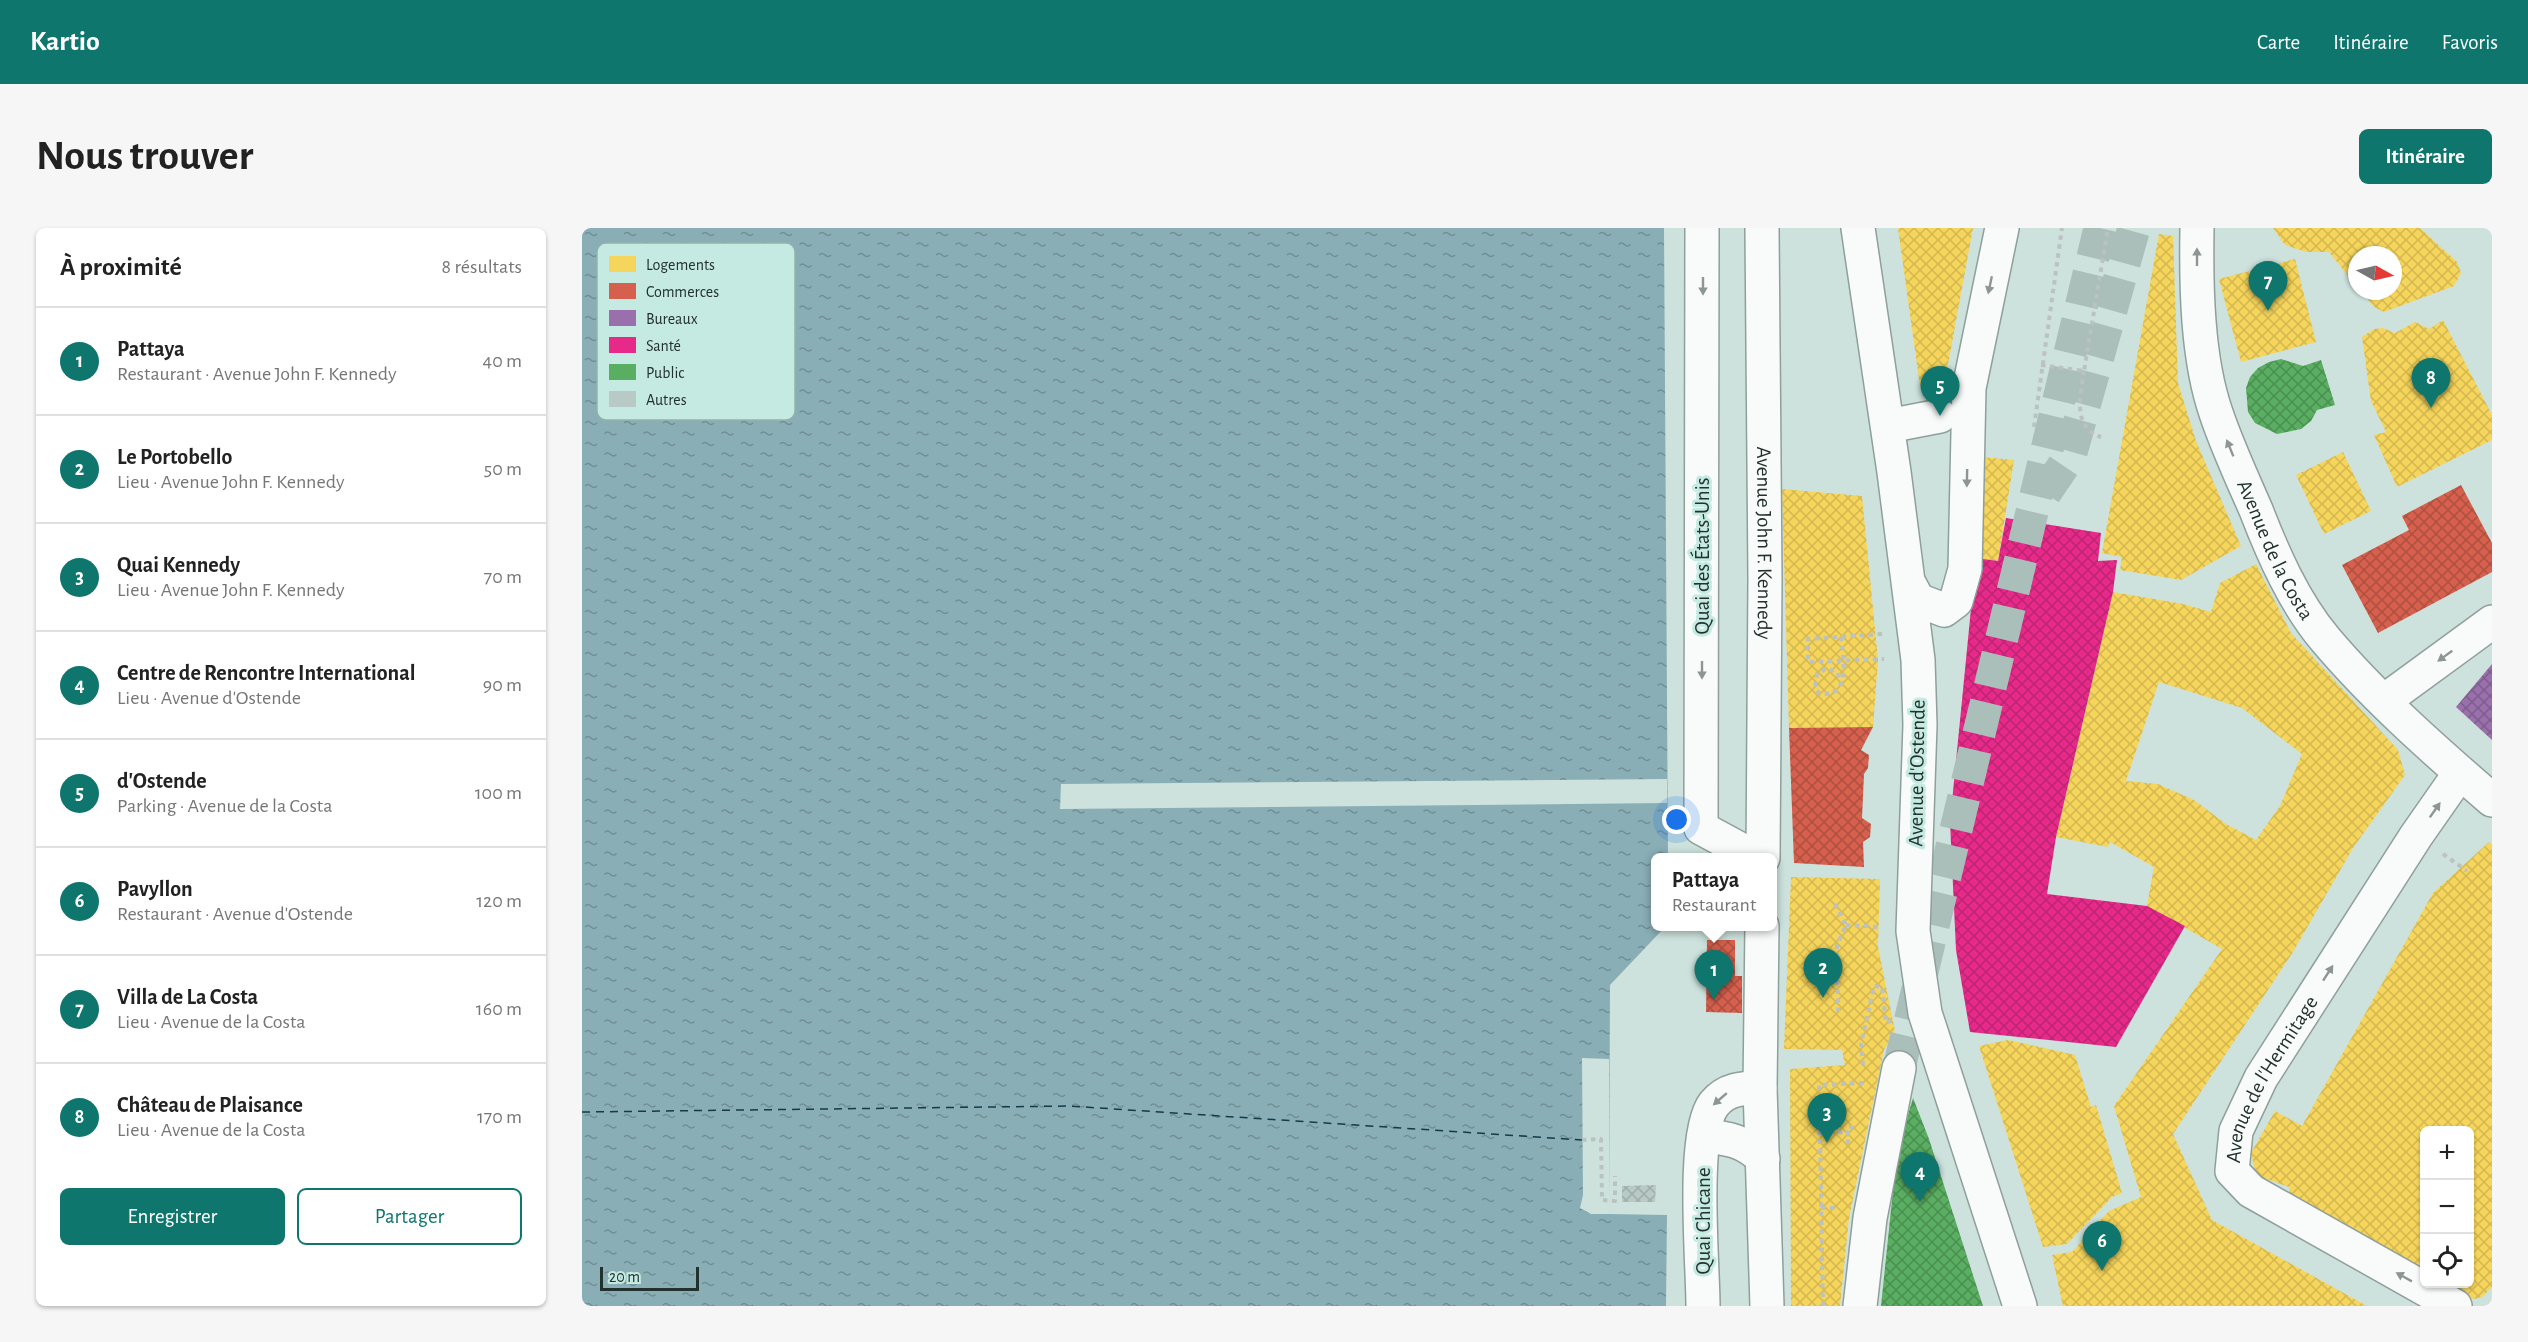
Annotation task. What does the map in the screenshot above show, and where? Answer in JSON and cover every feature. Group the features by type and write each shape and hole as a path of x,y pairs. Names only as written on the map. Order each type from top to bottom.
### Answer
{"main road":[{"name":"Quai des États-Unis","path":"1702,228 1701,828 1742,853"},
{"name":"Avenue John F. Kennedy","path":"1762,228 1766,568 1763,853"},
{"name":"Avenue d'Ostende","path":"1858,228 1910,585 1918,660 1920,725 1912,931 1915,961 1925,1013 2019,1306"},
{"path":"1910,585 1918,600 1944,610 1956,601 1965,569 1969,388 2002,228"},
{"name":"Avenue de la Costa","path":"2197,228 2198,306 2206,373 2215,412 2268,541 2296,594 2324,638 2384,701 2492,800"},
{"path":"1887,426 1940,416"},
{"path":"2384,701 2492,621"},
{"name":"Avenue de l'Hermitage","path":"2455,1306 2251,1191 2232,1172 2236,1131 2261,1078 2416,836 2460,773"},
{"path":"1762,931 1760,1088 1767,1306"},
{"path":"1860,1306 1870,1218 1899,1068"},
{"name":"Quai Chicane","path":"1703,1306 1701,1173 1708,1113 1720,1098 1738,1088 1760,1088"},
{"path":"1704,1137 1739,1142 1750,1147 1763,1159"}],"path":[{"path":"2034,428 2041,364 2062,228"},
{"path":"2101,437 2092,434 2084,426 2079,408 2108,228"},
{"path":"2041,364 2084,371"},
{"path":"1886,634 1808,639 1809,662 1888,659"},
{"path":"1841,637 1844,660 1842,682 1839,689 1829,694 1819,693 1815,688 1817,674 1825,669 1836,671 1842,682"},
{"path":"1835,904 1846,925"},
{"path":"1846,925 1889,927"},
{"path":"1838,1011 1837,945 1846,925"},
{"path":"1823,1306 1820,1085 1864,1083 1862,1044 1874,986 1882,987 1886,1023 1899,1017"},
{"path":"1821,1133 1848,1132"},
{"path":"1582,1140 1601,1139 1602,1200 1615,1201 1614,1176"},
{"path":"1821,1208 1847,1208"}],"water":[{"path":"582,228 1664,228 1668,853 1651,853 1651,931 1661,931 1610,985 1609,1214 1667,1215 1666,1306 582,1306"}],"pier":[{"path":"1667,779 1667,803 1060,809 1061,784"},
{"path":"1582,1058 1609,1059 1609,1214 1591,1214 1580,1208 1583,1195"}],"building: Logements":[{"path":"1898,228 1973,228 1945,381 1920,386"},
{"path":"2273,228 2420,228 2457,262 2461,273 2454,286 2384,312 2374,307 2368,300 2402,300 2402,246 2348,246 2348,276 2329,252 2306,252 2285,245"},
{"path":"2159,234 2173,236 2178,383 2196,441 2241,546 2181,580 2120,570 2122,557 2102,553"},
{"path":"2295,259 2316,342 2241,362 2219,279"},
{"path":"2443,320 2492,415 2492,440 2397,487 2374,435 2386,432 2371,401 2362,337 2374,329 2383,328 2395,333 2415,322 2429,329"},
{"path":"2343,452 2371,511 2324,534 2296,475"},
{"path":"1981,457 2014,460 1998,561 1976,558"},
{"path":"1782,489 1862,496 1878,660 1873,727 1789,728"},
{"path":"2256,564 2291,633 2398,750 2405,775 2353,848 2293,952 2173,1134 2212,1220 2367,1306 2063,1306 2052,1255 2072,1252 2109,1211 2141,1197 2114,1106 2222,949 2147,906 2154,867 2110,842 2108,847 2056,837 2113,592 2183,604 2211,612 2220,583","holes":["2159,682 2242,708 2302,754 2280,806 2256,840 2226,824 2194,800 2158,784 2126,781"]},
{"path":"2489,842 2492,844 2492,1287 2482,1297 2474,1299 2464,1297 2452,1288 2474,1288 2474,1126 2420,1126 2420,1271 2292,1205 2289,1187 2256,1175 2251,1153 2275,1111 2302,1126 2433,893"},
{"path":"1791,877 1880,879 1878,947 1895,1031 1884,1050 1849,1218 1840,1306 1791,1306 1790,1069 1845,1065 1842,1050 1784,1049"},
{"path":"2008,1040 2075,1055 2091,1107 2096,1105 2122,1193 2112,1197 2067,1244 2043,1247 1979,1046"}],"building: Commerces":[{"path":"2461,485 2492,543 2492,572 2378,633 2342,565 2409,530 2402,516"},
{"path":"1873,727 1861,750 1869,755 1868,768 1864,774 1862,818 1871,824 1870,837 1863,842 1864,867 1794,863 1789,728"},
{"path":"1707,940 1735,940 1735,976 1742,976 1742,1013 1706,1012"}],"building: Bureaux":[{"path":"2492,664 2492,740 2456,707"}],"building: Santé":[{"path":"2006,518 2101,533 2098,561 2117,560 2113,592 2056,837 2047,894 2147,906 2185,926 2116,1047 1970,1032 1956,950 1950,822 1976,558 1998,561"}],"building: Public":[{"path":"2281,359 2303,366 2321,360 2335,405 2317,410 2311,421 2301,429 2277,434 2255,423 2248,412 2246,388 2250,377 2258,368"},
{"path":"1913,1098 1929,1139 1983,1306 1881,1306 1897,1152"}],"building: Autres":[{"path":"1656,1185 1655,1202 1622,1202 1622,1186"}],"ferry route":[{"path":"582,1112 1069,1106 1582,1140"}],"tunnel":[{"path":"1899,1068 2100,228"},
{"path":"2045,493 2070,456 2134,228"}],"place":[{"name":"Villa de La Costa","path":"2268,311"},
{"name":"Château de Plaisance","path":"2431,408"},
{"name":"d'Ostende","path":"1940,416"},
{"name":"Le Portobello","path":"1823,998"},
{"name":"Pattaya","path":"1714,1000"},
{"name":"Quai Kennedy","path":"1827,1143"},
{"name":"Centre de Rencontre International","path":"1920,1202"},
{"name":"Pavyllon","path":"2102,1271"}]}
